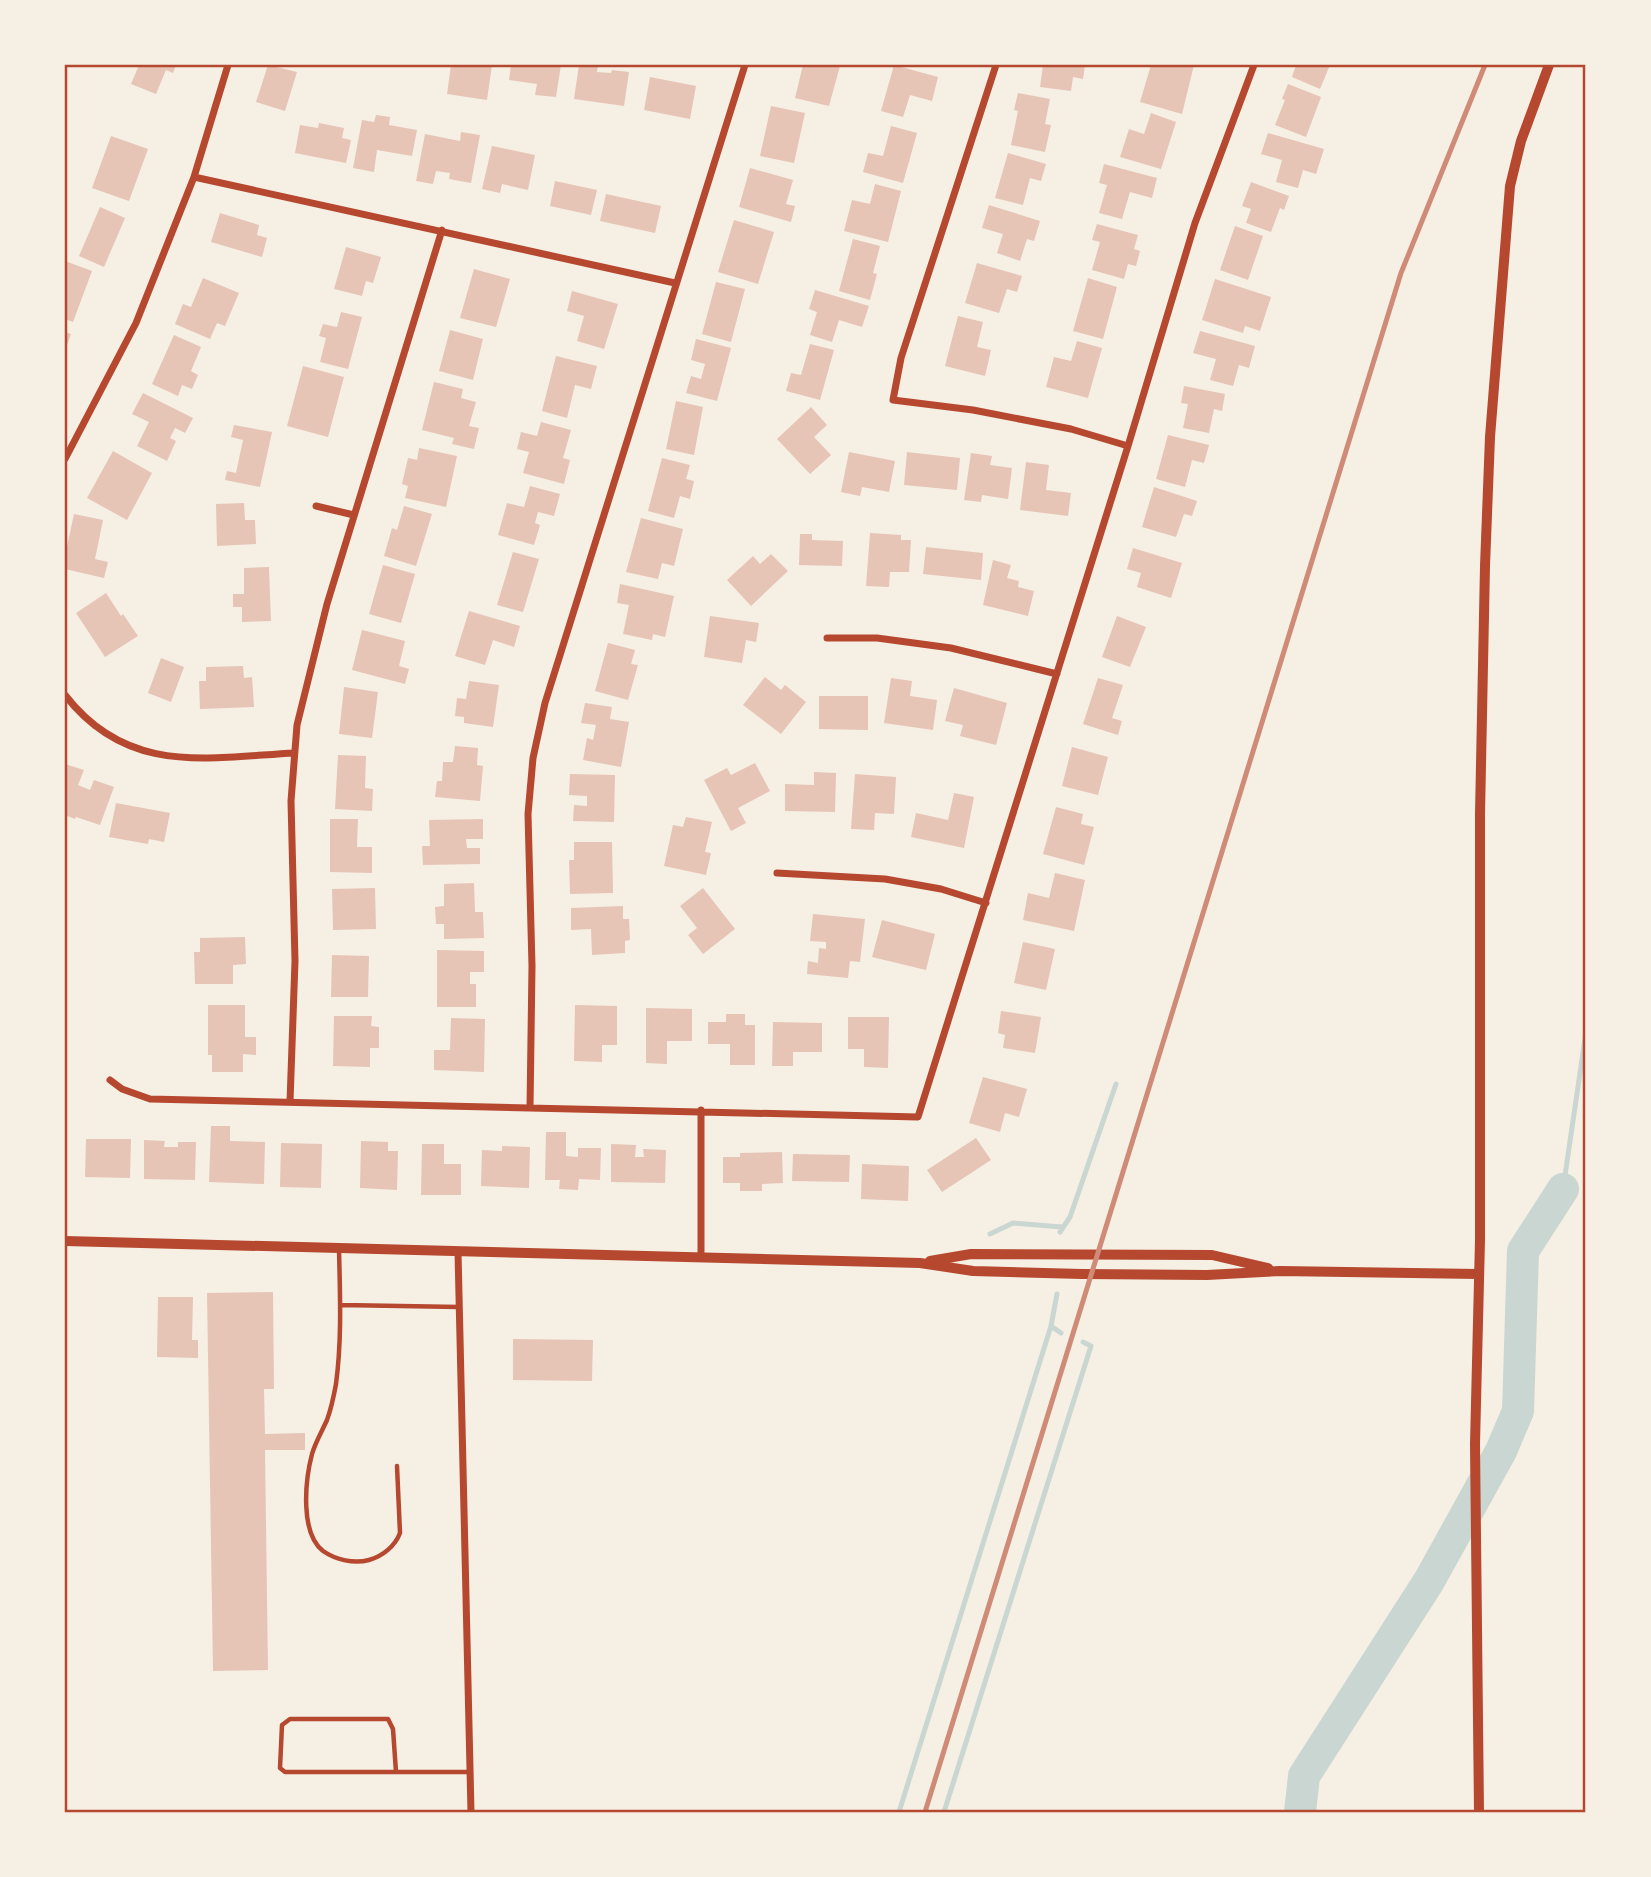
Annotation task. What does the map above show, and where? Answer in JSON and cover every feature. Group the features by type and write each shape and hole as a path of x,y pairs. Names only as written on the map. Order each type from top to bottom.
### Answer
{"street":[{"path":"65,459 136,323 194,177 228,65"},
{"path":"530,1108 532,965 528,814 533,758 545,703 745,65"},
{"path":"996,65 901,358 892,400 973,410 1059,426 1128,446"},
{"path":"110,1080 136,1096 150,1099 918,1117 1195,223 1254,65"},
{"path":"1479,1812 1475,1444 1481,800 1490,437 1510,186 1521,141 1549,65"},
{"path":"194,177 675,283"},
{"path":"290,1102 295,961 290,850 297,725 354,515 442,230"},
{"path":"316,506 354,515"},
{"path":"827,638 877,638 951,648 1057,674"},
{"path":"65,695 75,708 100,730 129,746 161,756 194,759 294,753"},
{"path":"777,873 885,879 941,889 986,903"},
{"path":"701,1111 701,1256"},
{"path":"65,1241 920,1263 973,1270 1082,1274 1207,1275 1280,1271 1478,1274"},
{"path":"458,1252 471,1812"},
{"path":"920,1263 971,1254 1212,1255 1280,1271"}],"lane":[{"path":"339,1248 341,1305 336,1384 328,1416 312,1453 308,1481 307,1523 315,1545 330,1556 349,1561 370,1560 389,1550 400,1533 397,1466"},
{"path":"341,1305 459,1307"},
{"path":"396,1772 393,1730 388,1719 290,1719 282,1725 280,1768 285,1772 396,1772 470,1772"}],"building":[{"path":"139,65 176,65 173,73 166,70 156,94 131,84"},
{"path":"268,65 297,72 285,111 256,102"},
{"path":"451,65 492,65 487,100 447,94"},
{"path":"511,65 561,65 556,97 535,95 537,84 509,80"},
{"path":"579,65 598,65 597,72 629,72 624,106 574,99"},
{"path":"803,65 840,66 829,106 795,98"},
{"path":"894,65 938,77 932,101 910,95 903,117 881,111"},
{"path":"1043,65 1085,65 1083,79 1073,77 1071,91 1040,87"},
{"path":"1151,65 1194,65 1182,114 1140,102"},
{"path":"1296,65 1330,65 1320,89 1292,77"},
{"path":"650,77 696,86 690,119 644,110"},
{"path":"1288,84 1321,97 1306,137 1275,125"},
{"path":"1018,93 1050,99 1045,124 1051,125 1045,152 1011,145 1018,111 1014,110"},
{"path":"771,106 805,113 794,163 760,156"},
{"path":"1151,113 1176,122 1161,169 1120,157 1129,129 1144,134"},
{"path":"376,115 390,117 389,125 417,130 412,156 377,150 374,172 353,168 362,120 374,122"},
{"path":"319,123 344,128 342,138 351,140 346,163 295,153 300,125 318,128"},
{"path":"891,126 917,133 903,183 863,172 868,153 883,156"},
{"path":"461,132 480,135 471,183 449,179 450,173 436,171 433,184 416,181 425,134 460,141"},
{"path":"1268,133 1324,149 1316,174 1303,170 1298,188 1276,182 1282,160 1261,154"},
{"path":"111,136 148,149 129,201 92,188"},
{"path":"492,146 535,155 528,190 502,184 500,193 482,189"},
{"path":"1008,153 1046,164 1041,181 1030,178 1023,205 995,198"},
{"path":"1104,164 1157,178 1152,198 1130,192 1122,219 1099,213 1107,185 1099,183"},
{"path":"750,168 793,180 786,204 795,206 791,222 739,207"},
{"path":"555,181 597,190 591,215 550,206"},
{"path":"1251,182 1289,196 1284,210 1280,208 1271,232 1246,223 1251,209 1242,206"},
{"path":"875,184 901,191 888,242 844,231 852,200 870,204"},
{"path":"606,194 661,206 655,233 600,221"},
{"path":"989,205 1040,221 1034,241 1027,239 1020,261 997,253 1003,234 982,228"},
{"path":"100,207 125,218 104,267 79,256"},
{"path":"220,213 259,225 257,235 267,238 262,257 211,242"},
{"path":"734,220 774,232 758,284 718,272"},
{"path":"1097,224 1138,235 1134,249 1140,251 1136,266 1128,264 1124,279 1092,270 1100,242 1092,240"},
{"path":"1235,226 1263,236 1248,280 1220,270"},
{"path":"853,239 880,246 873,273 877,274 870,300 839,291"},
{"path":"346,247 381,257 373,283 366,281 362,296 334,289"},
{"path":"65,261 92,271 73,322 65,319"},
{"path":"977,263 1022,276 1017,292 1007,289 999,313 965,303"},
{"path":"474,269 510,279 496,327 460,318"},
{"path":"203,278 239,293 225,326 217,323 210,339 175,324 183,304 191,307"},
{"path":"1088,278 1117,287 1103,339 1073,331"},
{"path":"1215,279 1271,297 1260,331 1245,326 1243,333 1202,320"},
{"path":"716,282 745,289 731,342 702,334"},
{"path":"815,290 869,306 862,327 839,320 832,342 810,335 817,312 809,309"},
{"path":"572,291 618,304 604,349 577,341 584,316 567,311"},
{"path":"341,312 362,317 348,369 320,362 326,338 319,336 323,324 337,327"},
{"path":"958,316 983,322 977,347 991,350 985,376 945,366"},
{"path":"450,330 483,339 473,380 439,371"},
{"path":"1200,331 1255,346 1249,368 1239,365 1233,386 1210,380 1216,359 1193,353"},
{"path":"65,332 71,334 65,351"},
{"path":"174,335 201,347 191,371 198,375 192,389 182,385 178,396 152,384"},
{"path":"696,339 731,348 717,401 686,393 691,376 701,379 705,364 691,360"},
{"path":"1077,341 1102,348 1088,398 1046,387 1054,357 1071,361"},
{"path":"810,344 834,350 820,400 786,391 791,373 801,375"},
{"path":"556,356 597,366 591,389 575,385 567,418 542,411"},
{"path":"303,366 344,377 328,437 287,426"},
{"path":"434,382 463,389 461,398 476,402 469,426 479,428 474,449 452,444 454,438 422,430"},
{"path":"1184,386 1225,394 1222,411 1214,409 1209,433 1183,428 1188,404 1181,403"},
{"path":"143,393 193,418 185,433 175,428 170,438 176,441 167,461 137,446 149,422 132,414"},
{"path":"676,401 703,407 694,455 666,449"},
{"path":"811,407 827,425 814,437 831,455 810,474 777,439"},
{"path":"541,422 571,430 563,458 570,460 564,484 523,473 529,452 517,449 521,432 537,436"},
{"path":"234,425 272,432 260,487 225,480 227,471 236,473 243,440 231,437"},
{"path":"1168,435 1209,445 1204,463 1192,460 1185,487 1156,479"},
{"path":"419,448 457,456 446,507 405,498 408,486 402,484 408,458 417,460"},
{"path":"113,451 152,473 127,520 87,498"},
{"path":"849,452 895,461 889,492 862,487 860,496 841,492"},
{"path":"907,452 960,458 957,490 904,485"},
{"path":"971,453 992,456 990,465 1012,468 1008,499 982,495 981,502 964,500"},
{"path":"662,458 690,465 686,479 694,481 690,499 680,496 674,518 648,511"},
{"path":"1026,462 1049,465 1046,490 1071,493 1068,516 1020,510"},
{"path":"530,486 560,494 554,516 538,512 535,523 540,525 534,545 498,535 507,503 524,507"},
{"path":"1154,487 1197,501 1192,516 1184,514 1176,537 1142,527"},
{"path":"244,503 245,520 255,520 256,544 217,546 216,504"},
{"path":"404,506 432,514 416,566 384,556 392,528 397,530"},
{"path":"74,514 103,520 95,559 108,562 104,578 65,569"},
{"path":"641,518 683,529 674,566 662,563 658,579 626,572"},
{"path":"870,533 901,535 901,540 911,540 909,572 890,572 889,587 866,586"},
{"path":"800,534 812,534 812,540 843,541 842,566 799,565"},
{"path":"926,547 983,553 981,580 923,574"},
{"path":"1133,548 1182,563 1171,598 1137,587 1141,573 1127,569"},
{"path":"513,552 539,559 523,612 497,605"},
{"path":"771,554 788,571 751,606 727,580 753,556 760,564"},
{"path":"993,560 1011,565 1007,578 1019,581 1018,587 1034,591 1028,616 983,605"},
{"path":"383,565 415,574 401,623 369,614"},
{"path":"269,567 271,621 242,622 242,607 233,607 233,594 244,594 244,568"},
{"path":"620,584 674,596 665,637 653,634 652,640 623,634 629,605 617,603"},
{"path":"106,593 138,636 105,657 76,613"},
{"path":"469,611 520,626 514,647 493,640 485,665 455,656"},
{"path":"710,616 759,623 756,642 746,640 742,663 704,657"},
{"path":"1117,616 1146,627 1130,667 1102,657"},
{"path":"362,630 405,641 399,666 409,669 405,684 352,670"},
{"path":"608,643 635,650 631,664 638,665 628,700 595,691"},
{"path":"161,658 184,667 171,702 148,693"},
{"path":"243,666 244,678 252,677 254,707 200,709 199,681 206,681 206,667"},
{"path":"765,677 781,690 785,685 806,702 781,734 743,705"},
{"path":"891,678 912,681 910,696 937,700 933,730 884,723"},
{"path":"1098,678 1123,685 1112,718 1122,721 1118,735 1083,724"},
{"path":"469,681 499,685 493,727 464,723 464,717 455,716 457,698 466,699"},
{"path":"344,687 378,692 372,738 339,734"},
{"path":"954,688 1007,703 996,745 960,736 963,725 945,721"},
{"path":"819,696 868,696 868,730 819,729"},
{"path":"585,703 612,707 610,719 629,722 621,767 583,760 587,738 593,740 596,725 581,723"},
{"path":"455,746 478,748 477,765 483,766 480,801 435,797 437,781 442,781 443,762 453,762"},
{"path":"1072,747 1108,757 1098,795 1062,786"},
{"path":"338,755 366,756 365,788 373,789 372,811 335,809"},
{"path":"755,763 770,791 738,808 746,823 731,831 704,780 727,768 731,775"},
{"path":"65,764 84,770 78,785 90,790 94,780 114,787 100,825 65,815"},
{"path":"814,772 836,773 835,812 785,811 785,784 814,785"},
{"path":"570,774 615,775 614,822 573,821 574,805 587,806 587,796 569,795"},
{"path":"855,774 896,777 894,814 875,813 874,830 851,829"},
{"path":"954,793 974,797 964,848 911,837 916,813 948,820"},
{"path":"116,803 170,813 164,842 149,839 148,844 109,837"},
{"path":"1056,807 1083,814 1081,824 1094,827 1084,865 1043,854"},
{"path":"686,817 712,822 705,852 711,853 706,875 664,866 673,825 683,827"},
{"path":"330,819 358,819 357,847 372,847 372,873 330,872"},
{"path":"483,819 483,839 466,839 467,848 480,848 480,864 423,865 422,846 430,846 429,820"},
{"path":"574,842 612,842 613,893 570,894 569,860 574,860"},
{"path":"1055,873 1085,880 1074,931 1023,920 1028,893 1049,898"},
{"path":"474,883 475,912 483,912 484,938 444,939 444,924 436,924 435,907 444,906 444,884"},
{"path":"375,888 376,929 333,930 332,889"},
{"path":"703,888 735,929 703,954 688,935 697,928 680,906"},
{"path":"623,906 623,919 629,919 630,940 625,941 625,953 592,955 591,929 571,930 571,908"},
{"path":"813,914 865,919 860,962 850,961 848,978 807,974 808,961 818,963 819,948 826,949 826,942 810,941"},
{"path":"882,920 935,934 926,970 872,957"},
{"path":"245,937 246,964 233,965 233,984 195,984 194,952 200,952 200,938"},
{"path":"1023,942 1055,949 1046,990 1014,983"},
{"path":"437,950 484,951 484,972 470,972 470,984 476,984 476,1007 437,1007"},
{"path":"332,955 369,956 368,997 331,997"},
{"path":"208,1005 245,1005 245,1037 256,1037 256,1055 243,1054 243,1072 212,1072 212,1055 208,1055"},
{"path":"575,1005 617,1006 617,1045 602,1045 602,1062 574,1061"},
{"path":"646,1008 692,1009 692,1041 667,1041 667,1064 646,1063"},
{"path":"1001,1011 1041,1017 1035,1053 1003,1048 1005,1035 998,1033"},
{"path":"726,1014 745,1014 745,1025 755,1025 755,1065 730,1065 730,1044 708,1044 708,1022 726,1022"},
{"path":"334,1016 372,1016 371,1026 379,1027 379,1048 370,1048 370,1067 333,1066"},
{"path":"848,1017 889,1017 888,1068 864,1067 864,1049 848,1049"},
{"path":"451,1018 485,1019 484,1072 434,1070 434,1050 450,1050"},
{"path":"773,1022 822,1023 822,1052 793,1052 793,1066 772,1066"},
{"path":"983,1077 1027,1089 1019,1117 1005,1113 1000,1132 969,1123"},
{"path":"211,1126 230,1126 230,1141 265,1142 264,1184 209,1182"},
{"path":"546,1132 566,1132 566,1156 578,1157 578,1148 601,1148 600,1180 579,1179 578,1190 559,1189 560,1180 545,1180"},
{"path":"976,1138 991,1160 942,1192 927,1170"},
{"path":"86,1139 131,1139 130,1178 85,1177"},
{"path":"144,1140 165,1141 164,1147 178,1147 178,1142 196,1142 195,1180 144,1179"},
{"path":"361,1141 388,1142 388,1151 398,1151 397,1190 360,1188"},
{"path":"281,1143 322,1144 321,1188 280,1187"},
{"path":"422,1144 444,1144 444,1164 461,1164 461,1195 421,1195"},
{"path":"611,1144 636,1145 635,1157 644,1157 643,1149 666,1150 665,1183 611,1182"},
{"path":"502,1146 530,1147 529,1188 481,1186 482,1150 502,1151"},
{"path":"782,1152 783,1183 762,1184 762,1191 740,1191 740,1183 723,1183 723,1157 740,1157 740,1153"},
{"path":"793,1154 850,1155 849,1182 792,1181"},
{"path":"862,1164 909,1166 908,1201 861,1199"},
{"path":"273,1292 274,1389 264,1389 265,1434 305,1433 305,1450 265,1450 268,1670 213,1671 207,1293"},
{"path":"158,1297 193,1297 192,1340 198,1340 198,1358 157,1357"},
{"path":"513,1339 593,1340 592,1381 513,1380"}],"waterway":[{"path":"1563,1189 1586,1032"},
{"path":"1060,1232 1070,1217 1116,1084"},
{"path":"1300,1812 1304,1776 1429,1581 1501,1451 1518,1411 1523,1251 1563,1189"},
{"path":"990,1234 1013,1223 1062,1227"},
{"path":"899,1812 1051,1326 1057,1294"},
{"path":"1051,1326 1061,1333"},
{"path":"944,1812 1091,1346 1083,1342"}],"railway":[{"path":"925,1812 1401,273 1485,65"}]}
